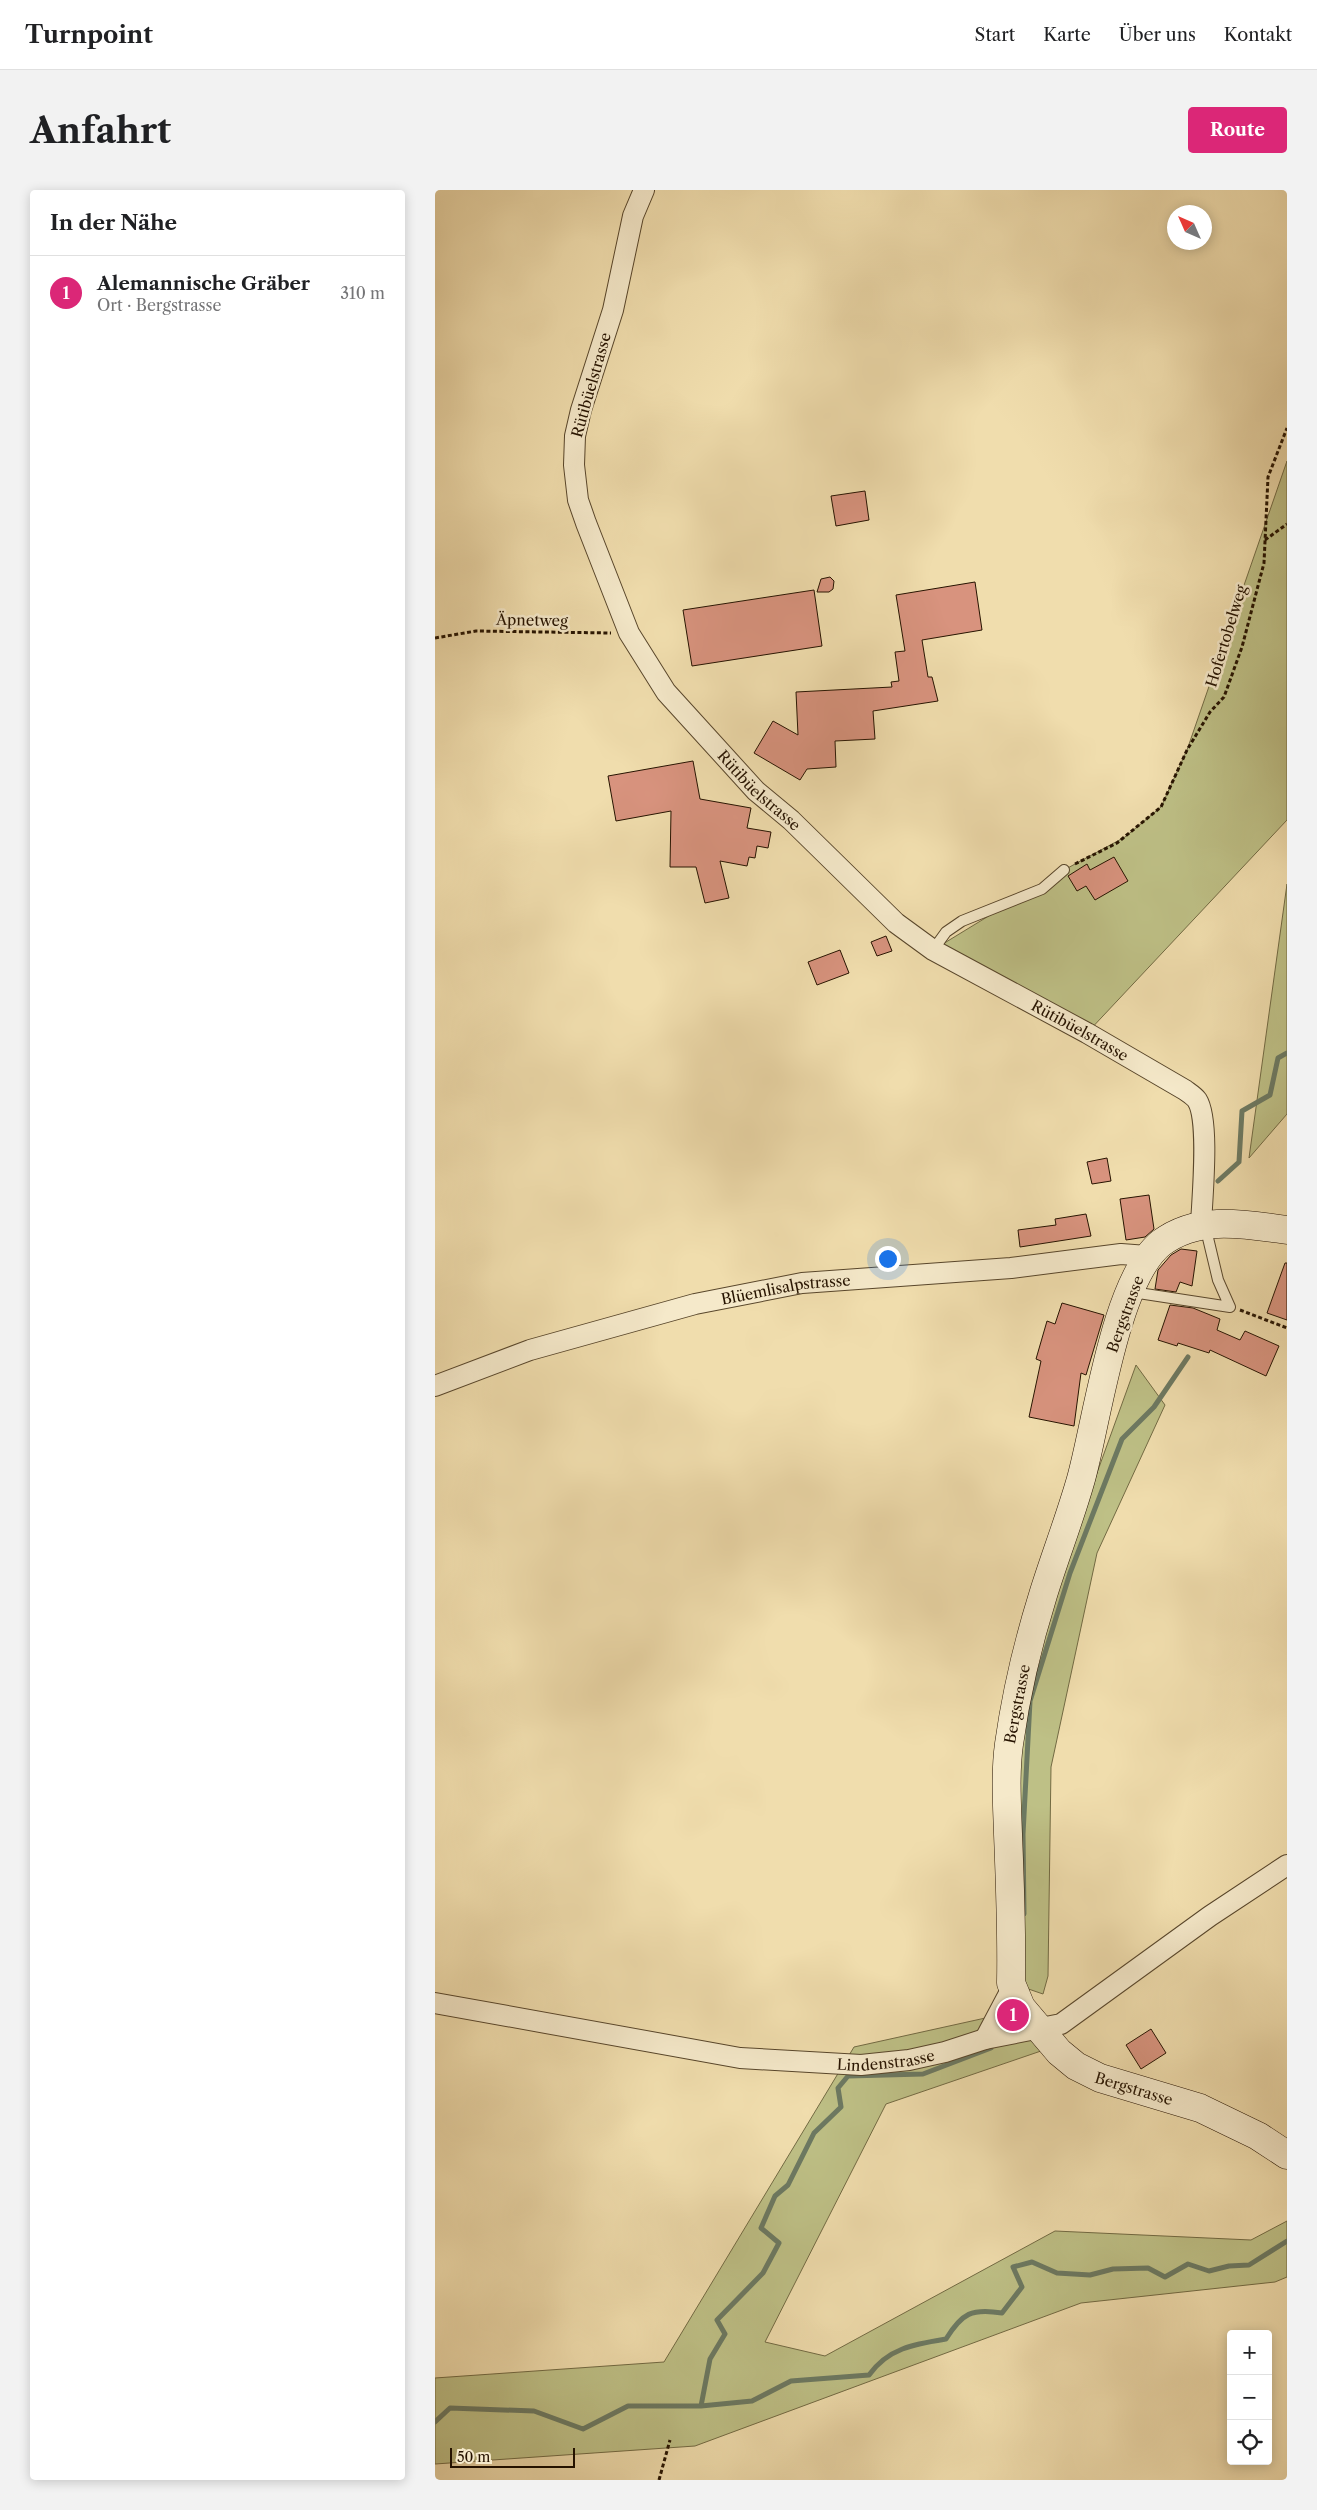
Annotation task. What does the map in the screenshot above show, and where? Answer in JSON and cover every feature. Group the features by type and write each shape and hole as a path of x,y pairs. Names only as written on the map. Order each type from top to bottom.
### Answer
{"street":[{"name":"Rütibüelstrasse","path":"644,190 633,216 613,310 581,410 575,436 574,465 578,500 585,523 629,633 666,692 756,791 791,820 896,923 933,950 1095,1038 1185,1090 1197,1101 1202,1114 1204,1143 1201,1225"},
{"name":"Bergstrasse","path":"1287,1230 1242,1224 1201,1225 1181,1231 1147,1256 1131,1292 1106,1370 1081,1479 1031,1638 1008,1745 1007,1800 1012,1988 1021,2007 1039,2030 1059,2052 1076,2066 1092,2074 1200,2108 1258,2136 1287,2155"},
{"name":"Blüemlisalpstrasse","path":"435,1386 530,1350 558,1342 695,1304 802,1283 1011,1268 1121,1254 1147,1256"},
{"name":"Lindenstrasse","path":"435,2003 740,2058 861,2065 909,2060 985,2039 1039,2030 1061,2024 1210,1916 1287,1864"},
{"path":"985,2039 1012,1988"}],"lane":[{"path":"933,950 946,932 962,921 1042,889 1064,870"},
{"path":"1201,1225 1208,1238 1218,1280 1230,1307"},
{"path":"1131,1292 1230,1307"}],"path":[{"name":"Hofertobelweg","path":"1064,870 1117,843 1161,807 1187,750 1210,712 1224,697 1244,637 1263,563 1268,477 1287,428"},
{"path":"1265,541 1287,524"},
{"name":"Äpnetweg","path":"435,638 476,631 629,633"},
{"path":"1230,1307 1287,1328"},
{"path":"659,2480 670,2440"}],"green space":[{"path":"1287,461 1287,820 1087,1033 933,950 1064,870 1125,837 1161,807 1187,750"},
{"path":"1287,884 1287,1114 1249,1158"},
{"path":"1136,1365 1165,1405 1097,1553 1051,1767 1048,1976 1043,1994 1011,1983 1007,1800 1029,1661"},
{"path":"1008,2013 1041,2051 886,2104 765,2342 825,2356 1055,2231 1251,2240 1287,2221 1287,2277 1275,2282 1081,2303 695,2446 435,2464 435,2378 664,2362 854,2047"}],"building":[{"path":"865,491 869,520 836,526 831,496"},
{"path":"830,577 834,581 833,589 829,592 817,592 821,579"},
{"path":"975,582 982,630 922,640 928,677 932,677 938,701 873,711 875,739 835,741 836,767 807,769 800,780 754,753 773,721 798,735 796,692 892,687 891,682 899,681 895,652 905,651 896,595"},
{"path":"814,590 822,646 692,666 683,610"},
{"path":"693,761 700,799 751,808 747,828 771,832 768,848 757,846 755,858 749,857 747,866 720,861 729,898 705,903 696,867 670,867 671,811 616,821 608,776"},
{"path":"1114,857 1128,881 1095,900 1086,886 1077,891 1068,876 1087,864 1090,870"},
{"path":"886,936 892,951 877,956 871,942"},
{"path":"840,950 849,973 817,985 808,962"},
{"path":"1107,1158 1111,1181 1092,1184 1087,1162"},
{"path":"1149,1195 1154,1229 1145,1237 1126,1240 1120,1199"},
{"path":"1086,1214 1091,1236 1020,1247 1018,1230 1056,1225 1055,1219"},
{"path":"1181,1249 1197,1251 1192,1286 1180,1282 1176,1292 1155,1289 1158,1270 1171,1255"},
{"path":"1285,1263 1287,1263 1287,1320 1267,1313"},
{"path":"1062,1303 1104,1315 1086,1375 1081,1373 1074,1426 1029,1417 1041,1361 1036,1359 1047,1321 1055,1324"},
{"path":"1170,1305 1193,1308 1220,1319 1217,1330 1240,1340 1245,1331 1279,1346 1266,1376 1210,1350 1209,1353 1178,1343 1177,1346 1158,1340"},
{"path":"1151,2029 1166,2053 1141,2069 1126,2045"}],"waterway":[{"path":"1218,1181 1239,1162 1242,1111 1270,1095 1278,1058 1287,1053"},
{"path":"1024,1914 1023,1834 1030,1701 1070,1573 1122,1439 1154,1407 1188,1357"},
{"path":"701,2406 710,2359 725,2334 717,2320 763,2273 779,2243 761,2228 775,2196 788,2185 814,2133 841,2107 838,2088 848,2076 923,2074 991,2048"},
{"path":"435,2422 450,2408 534,2411 583,2429 628,2406 701,2406 752,2401 791,2381 869,2375 876,2366 894,2353 913,2345 946,2339 957,2323 969,2314 983,2311 1002,2313 1022,2287 1013,2267 1032,2262 1057,2273 1090,2275 1113,2269 1148,2268 1165,2277 1188,2264 1209,2271 1229,2266 1249,2265 1287,2241"}],"place":[{"name":"Alemannische Gräber","path":"1013,2015"}]}
